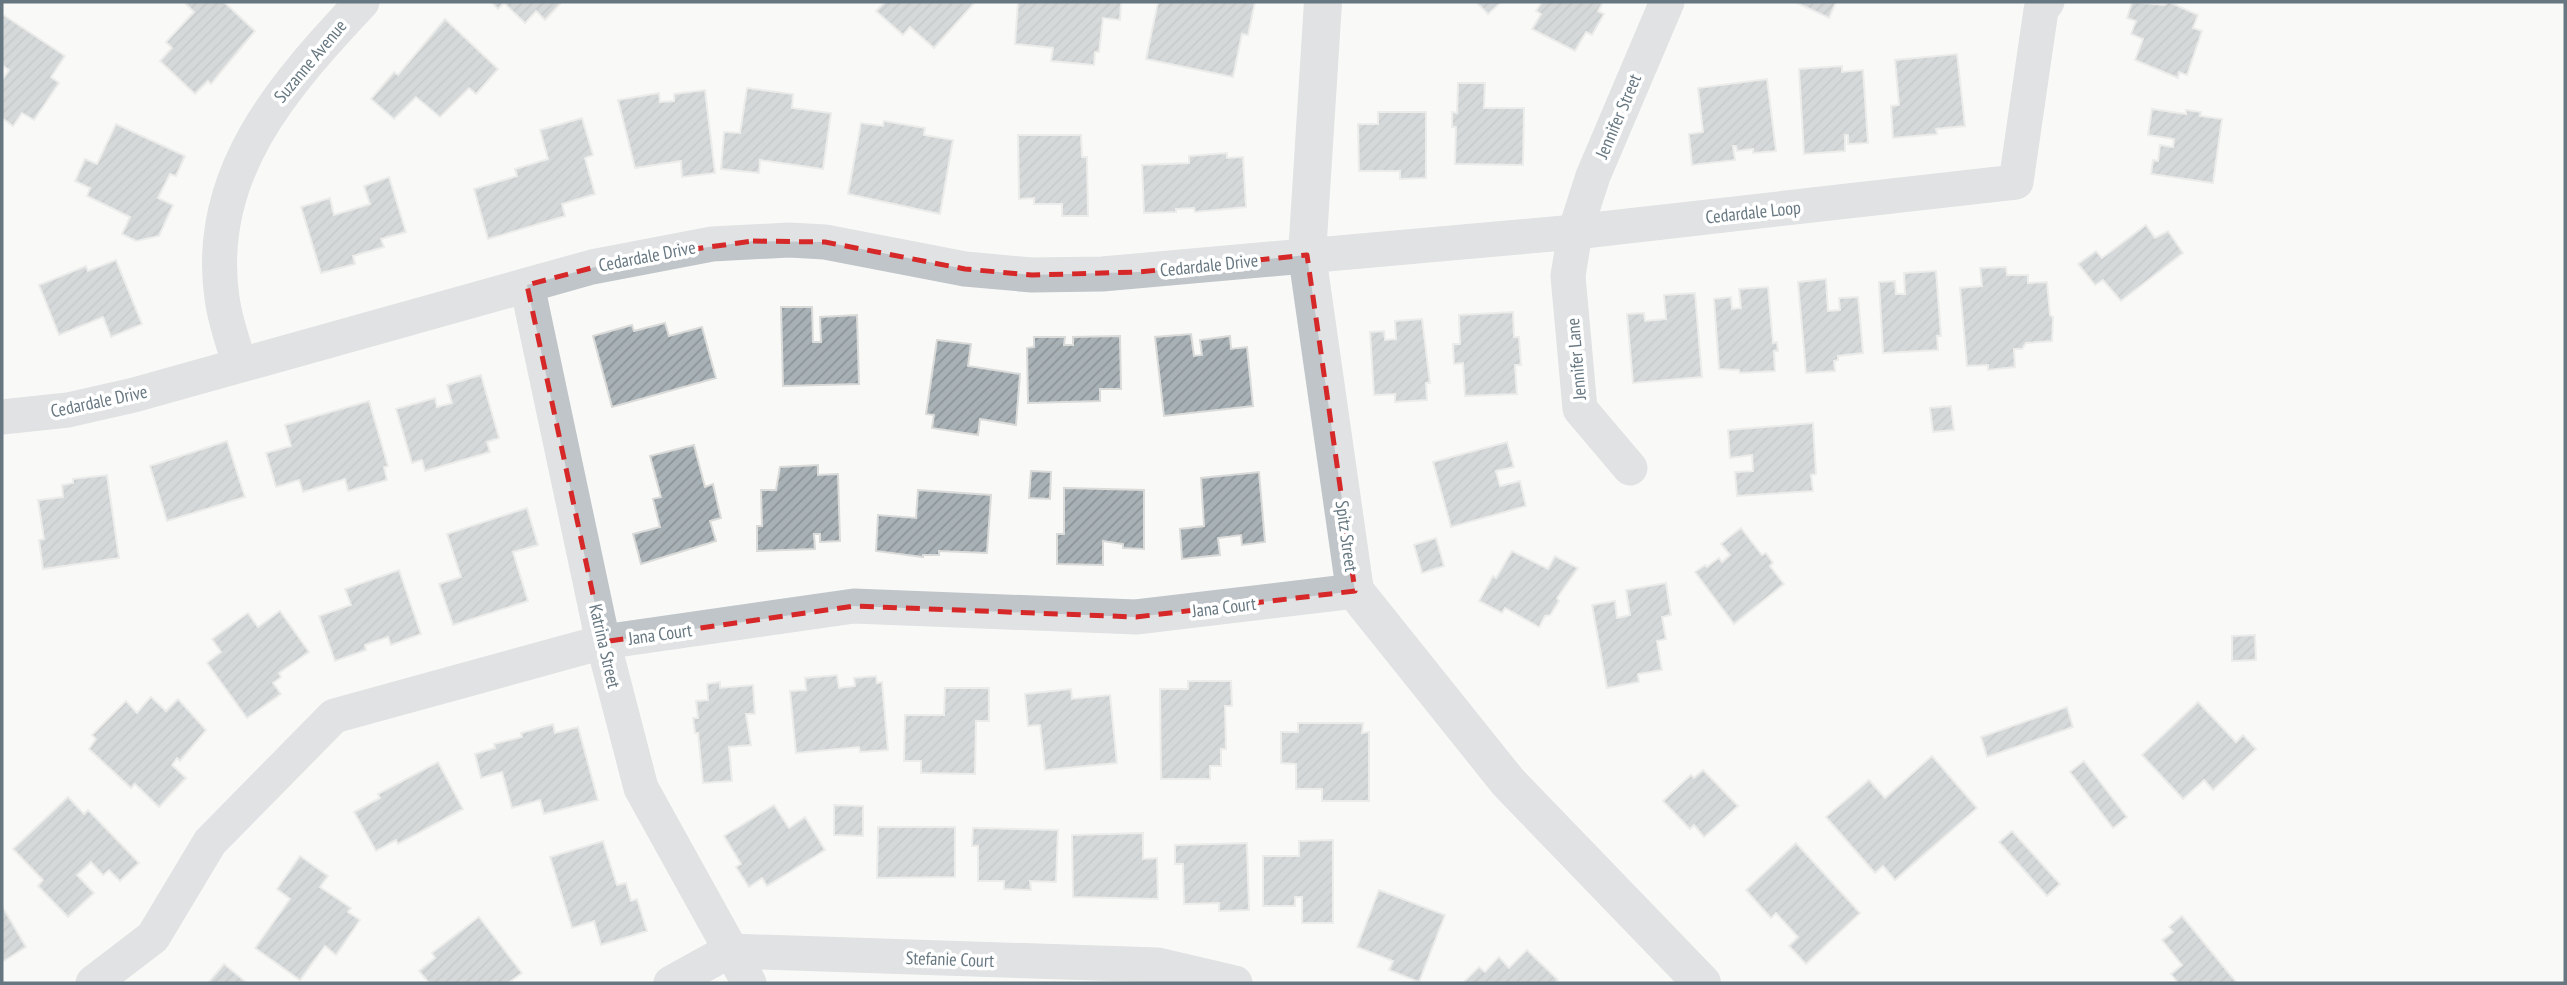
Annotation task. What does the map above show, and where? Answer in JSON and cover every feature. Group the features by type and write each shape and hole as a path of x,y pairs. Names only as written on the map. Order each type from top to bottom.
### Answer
{"street":[{"name":"Suzanne Avenue","path":"240,365 222,299 220,274 224,222 240,168 262,122 291,79 362,2"},
{"name":"Spitz Street","path":"1323,2 1307,255 1355,591 1508,782 1702,983"},
{"name":"Jennifer Street","path":"1575,232 1604,145 1667,2"},
{"name":"Cedardale Loop","path":"1307,255 1575,232 2016,182 2041,10 2047,2"},
{"name":"Jennifer Lane","path":"1575,232 1568,276 1580,409 1630,468"},
{"name":"Cedardale Drive","path":"2,416 36,414 101,403 629,257 712,244 752,241 825,242 965,269 1032,275 1139,272 1307,255"},
{"name":"Katrina Street","path":"527,285 603,642 641,788 749,983"},
{"name":"Jana Court","path":"93,983 153,937 210,842 334,716 603,642 854,606 1136,617 1355,591"},
{"path":"671,983 729,951"},
{"name":"Stefanie Court","path":"729,951 1158,965 1236,983"}],"highlighted area":[{"path":"753,241 825,242 965,269 1032,275 1139,272 1307,255 1355,591 1136,617 854,606 603,642 527,285 629,258"}],"building":[{"path":"184,2 224,2 255,31 211,84 208,81 195,94 160,61 172,48 166,42 194,12"},
{"path":"491,2 562,2 545,20 536,11 525,23 504,3 498,9"},
{"path":"885,2 975,2 934,48 910,27 903,35 876,11"},
{"path":"1018,2 1121,2 1120,20 1103,18 1099,52 1095,52 1094,65 1051,61 1053,48 1015,44"},
{"path":"1158,2 1255,2 1248,35 1242,34 1233,77 1146,59"},
{"path":"1476,2 1501,2 1488,14"},
{"path":"1542,2 1603,2 1598,11 1604,14 1592,35 1586,32 1575,51 1532,29 1541,14 1536,11"},
{"path":"1795,2 1836,2 1829,18"},
{"path":"2132,2 2164,5 2169,2 2198,15 2193,28 2202,31 2187,75 2179,72 2178,78 2135,60 2143,39 2131,34 2136,21 2127,18"},
{"path":"2,14 65,56 51,77 59,83 34,120 22,113 13,126 2,118 2,81 9,70 2,65"},
{"path":"445,19 498,69 476,94 469,88 440,117 416,97 394,119 371,99 394,72 398,75"},
{"path":"1957,54 1965,126 1936,129 1937,134 1893,138 1891,106 1899,105 1895,60"},
{"path":"1842,66 1842,72 1863,70 1868,143 1848,144 1848,135 1845,135 1845,151 1804,154 1799,69"},
{"path":"1767,79 1776,151 1753,153 1753,149 1737,151 1736,146 1733,146 1735,160 1692,165 1689,134 1703,132 1698,88"},
{"path":"1458,83 1485,83 1484,108 1524,108 1523,165 1455,164 1456,127 1452,127 1452,112 1457,113"},
{"path":"747,88 793,94 792,108 831,113 823,169 760,160 759,173 721,169 724,132 740,133"},
{"path":"705,90 715,173 682,177 681,161 635,168 618,100 659,93 660,102 674,101 674,94"},
{"path":"2152,109 2186,114 2186,110 2201,112 2200,116 2222,119 2213,183 2151,174 2153,160 2158,161 2160,145 2173,147 2174,139 2148,135"},
{"path":"1378,112 1426,112 1426,178 1400,179 1400,171 1359,171 1358,124 1378,124"},
{"path":"582,118 593,155 585,158 595,194 562,204 565,216 488,239 474,189 517,176 515,169 548,159 540,130"},
{"path":"884,121 925,128 924,135 953,140 940,214 848,194 861,123 883,126"},
{"path":"116,124 185,156 176,176 170,174 158,198 173,205 159,236 136,241 122,234 130,217 87,196 90,188 75,181 85,159 97,164"},
{"path":"1018,135 1081,135 1082,157 1087,157 1088,216 1062,216 1062,204 1034,204 1034,198 1019,199"},
{"path":"1227,153 1227,158 1243,157 1246,207 1195,212 1194,208 1176,209 1176,212 1144,213 1142,165 1189,163 1189,156"},
{"path":"389,177 406,232 381,239 384,247 353,256 355,264 321,273 301,207 330,198 334,215 370,204 364,186"},
{"path":"2146,225 2155,238 2168,231 2183,253 2121,301 2103,280 2095,285 2078,264 2096,251 2102,258"},
{"path":"116,260 142,324 111,337 103,317 59,335 39,285 86,266 88,271"},
{"path":"2006,267 2007,275 2028,275 2028,283 2047,282 2050,315 2053,317 2052,341 2026,343 2022,349 2014,349 2015,367 1988,370 1988,365 1967,366 1960,288 1982,286 1980,268"},
{"path":"1936,271 1941,336 1937,336 1938,350 1883,353 1879,282 1895,281 1896,294 1905,294 1904,273"},
{"path":"1826,279 1828,311 1840,310 1839,298 1858,297 1863,353 1838,356 1838,360 1834,361 1835,371 1806,373 1798,282"},
{"path":"1768,287 1773,343 1777,342 1778,351 1774,351 1775,371 1740,373 1739,370 1719,369 1714,299 1731,297 1732,309 1741,308 1739,289"},
{"path":"1695,293 1702,377 1633,383 1627,314 1644,313 1645,321 1666,319 1664,295"},
{"path":"781,307 812,307 813,342 821,342 820,317 857,315 859,384 783,386"},
{"path":"1513,312 1514,337 1519,337 1521,365 1515,365 1517,394 1465,396 1463,363 1454,364 1453,344 1460,344 1459,315"},
{"path":"1422,319 1430,383 1426,383 1427,400 1395,402 1395,394 1374,395 1370,332 1384,331 1385,340 1396,339 1395,321"},
{"path":"665,323 669,336 702,327 716,378 612,407 593,336 632,325 634,331"},
{"path":"1191,334 1194,356 1202,355 1200,340 1230,336 1231,349 1247,347 1253,406 1164,416 1155,337"},
{"path":"1120,336 1121,389 1100,389 1100,401 1028,403 1027,348 1034,347 1034,337 1065,337 1064,345 1073,345 1073,337"},
{"path":"937,340 971,344 968,366 1020,374 1016,425 980,419 978,435 932,428 934,415 926,414"},
{"path":"481,375 499,438 487,442 490,452 425,471 422,460 412,463 396,409 435,398 437,407 452,403 447,385"},
{"path":"369,401 388,466 384,467 387,480 348,491 345,479 303,492 299,480 276,487 266,453 291,446 285,425"},
{"path":"1951,406 1954,430 1933,432 1930,408"},
{"path":"1813,423 1816,474 1811,475 1813,491 1737,496 1735,472 1753,471 1752,455 1730,458 1728,430"},
{"path":"227,441 245,497 167,521 150,466"},
{"path":"1507,442 1514,467 1496,471 1500,486 1520,481 1526,506 1451,527 1433,462"},
{"path":"694,445 705,487 713,484 721,518 710,521 716,541 641,564 633,534 660,527 653,499 661,497 650,456"},
{"path":"818,465 818,475 838,474 840,541 820,542 820,534 814,534 815,549 757,551 757,526 762,526 761,490 776,490 780,467"},
{"path":"1031,471 1051,472 1050,499 1029,498"},
{"path":"1259,472 1265,542 1242,545 1241,535 1218,538 1220,555 1182,559 1180,529 1204,526 1201,478"},
{"path":"107,475 119,558 43,569 39,540 44,539 38,500 63,497 62,485 73,483 73,479"},
{"path":"1064,488 1144,490 1144,549 1123,548 1123,544 1103,541 1103,565 1057,564 1057,534 1064,534"},
{"path":"918,490 991,495 987,553 939,551 939,555 923,557 876,551 878,515 916,518"},
{"path":"527,508 538,545 513,552 528,601 453,625 439,584 461,577 447,534"},
{"path":"1741,528 1762,555 1766,553 1773,563 1770,566 1784,584 1734,624 1695,572 1719,558 1722,562 1730,555 1721,544"},
{"path":"1436,538 1444,566 1422,573 1414,545"},
{"path":"1512,551 1548,569 1555,556 1578,568 1557,598 1559,601 1550,615 1545,616 1539,627 1505,608 1502,613 1479,601"},
{"path":"399,570 421,634 391,645 388,637 365,645 366,650 335,661 319,616 351,605 345,589"},
{"path":"1666,583 1671,615 1662,617 1666,639 1657,641 1662,670 1638,674 1639,682 1607,688 1592,605 1615,601 1617,618 1630,615 1626,590"},
{"path":"280,611 309,652 279,673 281,677 273,683 281,694 247,718 207,663 221,652 212,639 248,613 258,627"},
{"path":"2255,635 2256,660 2232,661 2232,636"},
{"path":"837,675 839,688 855,686 854,678 876,676 877,683 882,682 888,750 860,752 859,747 796,753 790,691 806,690 805,678"},
{"path":"1188,681 1231,681 1232,706 1225,706 1226,749 1221,749 1221,766 1210,766 1210,779 1161,779 1160,689 1188,689"},
{"path":"720,682 720,688 753,685 755,714 746,714 751,745 729,747 732,781 703,783 698,733 695,733 693,718 698,718 696,701 708,700 707,684"},
{"path":"945,688 989,688 989,721 976,721 975,774 921,773 921,761 904,761 905,715 944,715"},
{"path":"1071,689 1072,699 1110,695 1117,763 1045,770 1040,725 1028,726 1025,694"},
{"path":"151,697 166,711 178,699 206,730 180,761 177,758 172,765 186,778 159,807 135,784 131,788 89,749 96,739 92,735 126,701 137,713"},
{"path":"2198,702 2236,742 2243,735 2256,749 2213,790 2204,780 2183,799 2142,755"},
{"path":"2067,707 2073,727 1987,757 1981,737"},
{"path":"1298,723 1363,723 1362,733 1369,732 1369,801 1322,801 1322,789 1296,789 1296,764 1281,763 1281,732 1298,732"},
{"path":"553,724 555,733 578,727 598,800 544,814 540,800 512,808 502,772 481,778 475,754 495,748 494,744 522,737 521,733"},
{"path":"1932,756 1977,808 1895,880 1883,866 1875,873 1826,817 1869,780 1885,798"},
{"path":"2084,761 2127,817 2113,828 2070,772"},
{"path":"438,762 463,809 398,844 396,840 376,851 354,812 380,798 378,794"},
{"path":"1703,770 1738,806 1704,837 1694,825 1690,829 1663,801 1691,775 1694,778"},
{"path":"68,797 84,814 88,810 139,863 120,881 109,870 103,875 91,862 77,875 94,893 68,917 38,886 43,880 13,849"},
{"path":"774,805 789,828 805,817 825,850 767,886 762,878 749,887 736,867 741,864 724,836"},
{"path":"834,805 863,806 863,836 834,835"},
{"path":"878,827 955,827 955,877 877,878"},
{"path":"973,828 1058,830 1056,882 1030,881 1031,890 1004,889 1004,881 978,881 978,846 972,846"},
{"path":"2012,831 2060,884 2047,896 1999,842"},
{"path":"1143,833 1143,859 1157,858 1158,899 1073,897 1072,835"},
{"path":"1333,840 1333,923 1302,923 1302,897 1295,897 1295,906 1263,906 1263,856 1299,856 1299,841"},
{"path":"603,841 617,885 626,883 631,901 637,899 647,931 601,945 594,921 572,928 550,857"},
{"path":"1247,843 1249,910 1219,911 1219,903 1184,904 1183,864 1175,864 1175,845"},
{"path":"1796,843 1860,913 1806,964 1789,946 1798,937 1776,913 1771,918 1746,890"},
{"path":"300,856 328,876 320,887 351,908 348,912 360,920 336,955 325,946 300,980 255,948 290,899 277,889"},
{"path":"1379,890 1445,915 1419,982 1389,970 1393,961 1357,947"},
{"path":"2,906 26,947 2,962"},
{"path":"2182,916 2237,983 2178,983 2171,974 2182,965 2162,940 2173,932 2169,927"},
{"path":"479,917 522,973 508,983 429,983 419,971 435,958 432,953"},
{"path":"1527,950 1558,980 1555,983 1463,983 1479,967 1485,972 1499,957 1509,968"},
{"path":"224,964 247,983 208,983"}]}
